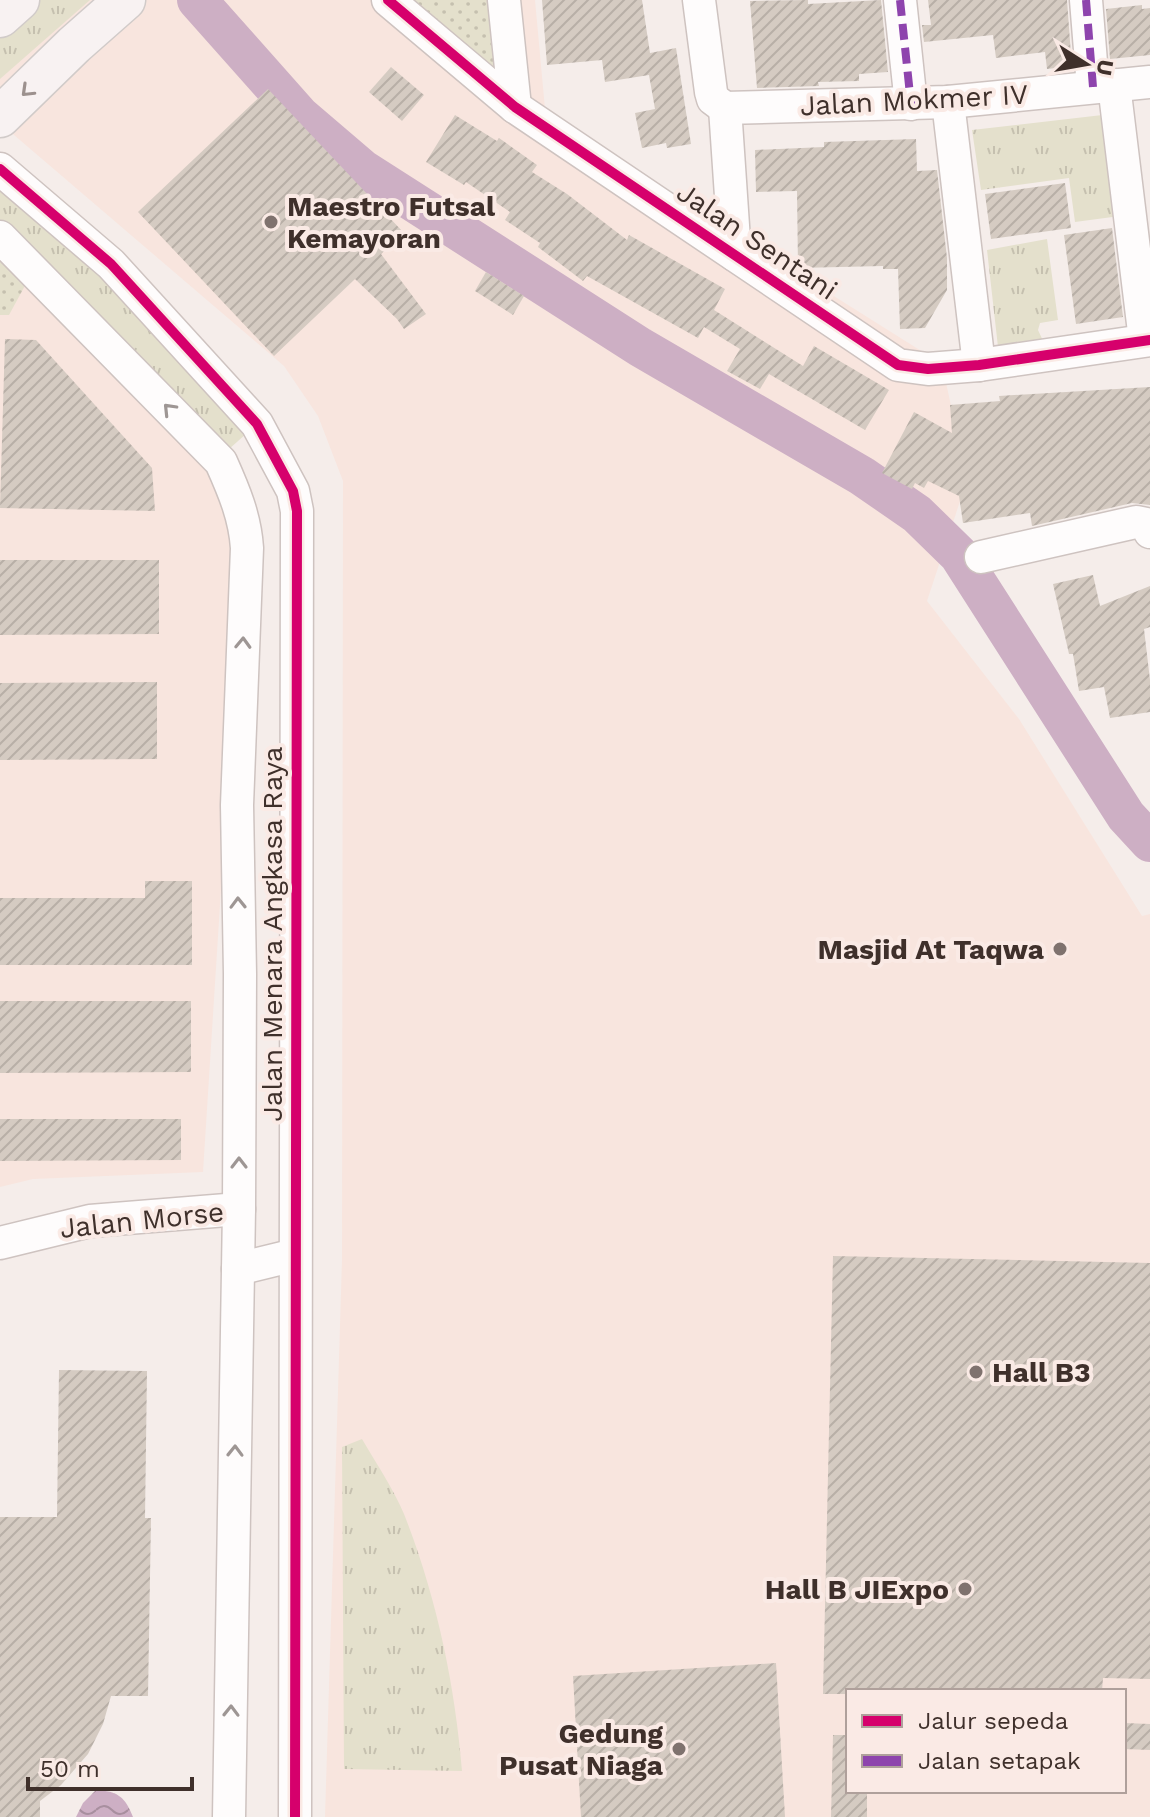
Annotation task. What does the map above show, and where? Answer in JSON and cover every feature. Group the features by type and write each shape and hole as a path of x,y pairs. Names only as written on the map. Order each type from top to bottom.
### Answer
{"main road":[{"path":"0,17 19,0"},
{"path":"0,79 90,0"},
{"path":"0,117 125,0"}],"street":[{"name":"Jalan Sentani","path":"388,0 515,107 898,365 928,369 979,365 1148,340"},
{"path":"504,0 515,107"},
{"path":"699,0 711,92 713,99 725,108 735,255"},
{"path":"900,0 911,104"},
{"path":"1086,0 1148,340"},
{"name":"Jalan Mokmer IV","path":"725,108 948,102 1150,82"},
{"path":"948,102 979,365"},
{"name":"Jalan Menara Angkasa Raya","path":"0,169 111,264 257,424 293,491 297,511 295,1817"},
{"name":"Jalan Menara Angkasa Raya","path":"0,237 221,462 246,527 237,805 239,1209 229,1817"},
{"path":"227,474 266,440"},
{"path":"246,527 297,511"},
{"path":"981,557 1136,522 1146,524 1150,532"},
{"name":"Jalan Morse","path":"0,1243 90,1221 239,1209"},
{"path":"238,1269 295,1255"}],"shaded area":[{"path":"0,0 535,0 545,109 708,217 942,364 967,480 927,601 1019,719 1142,916 1150,914 1150,1817 325,1817 342,1260 343,481 318,416 284,366 0,123"},
{"path":"0,237 220,463 244,528 203,1172 33,1179 0,1187"}],"green space":[{"path":"19,0 90,0 0,79 0,17"},
{"path":"410,0 491,0 496,72"},
{"path":"1111,114 1120,216 1075,222 1069,178 981,190 972,130"},
{"path":"0,169 255,426 220,457 0,236"},
{"path":"0,237 33,271 9,315 0,315"},
{"path":"1047,239 1058,320 1040,323 1038,330 1045,345 998,347 987,250"},
{"path":"362,1439 400,1504 426,1576 449,1673 462,1771 344,1769 342,1447"}],"water":[{"path":"96,1790 120,1796 133,1817 76,1817 83,1803"}],"building":[{"path":"542,0 642,0 650,53 676,48 691,144 667,148 666,143 642,148 635,113 655,109 649,75 605,82 602,60 547,65"},
{"path":"808,0 808,4 881,0 888,72 859,74 859,81 818,82 819,86 757,88 750,1"},
{"path":"928,0 1067,0 1071,55 1064,57 1065,67 1047,69 1045,52 996,58 993,35 924,42 922,25 931,25"},
{"path":"1142,5 1142,9 1150,8 1150,55 1110,59 1106,9"},
{"path":"391,67 424,95 402,121 369,92"},
{"name":"Maestro Futsal Kemayoran","path":"268,89 403,232 381,254 426,314 404,329 355,279 274,356 138,212"},
{"path":"455,115 497,141 499,138 537,165 532,172 567,194 627,240 629,235 725,289 714,310 803,366 814,346 889,390 865,430 769,374 760,389 727,371 740,349 704,327 698,338 587,276 583,281 538,247 540,243 505,220 510,212 466,182 464,185 426,162"},
{"path":"916,139 917,171 937,170 947,258 947,290 925,328 900,329 898,269 883,269 883,266 798,268 797,191 756,192 755,150 824,147 824,142"},
{"path":"1065,183 1071,228 991,239 985,194"},
{"path":"1112,228 1123,317 1076,324 1064,235"},
{"path":"486,272 524,296 513,315 475,291"},
{"path":"5,339 36,340 152,468 155,511 0,508"},
{"path":"1150,387 1150,505 1132,503 1032,526 1030,513 963,523 959,496 928,481 924,488 915,483 912,489 882,473 914,412 952,433 950,405 1000,401 999,396"},
{"path":"0,560 159,560 159,634 0,635"},
{"path":"1093,575 1100,606 1150,586 1150,627 1144,629 1150,712 1110,718 1104,687 1079,691 1073,654 1069,654 1053,584"},
{"path":"157,682 157,759 0,760 0,683"},
{"path":"145,881 192,881 192,965 0,965 0,898 145,898"},
{"path":"0,1001 191,1001 191,1072 0,1073"},
{"path":"0,1119 181,1119 181,1160 0,1161"},
{"path":"833,1256 1150,1263 1150,1679 1103,1678 1102,1689 846,1689 846,1694 823,1694"},
{"path":"59,1370 147,1371 145,1518 151,1518 148,1696 111,1696 103,1724 88,1754 61,1785 40,1801 40,1817 0,1817 0,1517 57,1517"},
{"name":"Gedung Pusat Niaga","path":"776,1663 785,1817 581,1817 573,1676"},
{"path":"1126,1723 1150,1724 1150,1750 1126,1749"},
{"path":"833,1735 846,1735 846,1793 867,1793 867,1817 831,1817"}],"waterway":[{"path":"197,0 300,116 362,169 640,347 862,476 917,514 959,555 1126,816 1150,842"}],"marked path":[{"path":"900,0 911,104"},
{"path":"1086,0 1093,87"}],"cycle path":[{"path":"388,0 515,107 898,365 928,369 979,365 1150,340"},
{"path":"0,169 111,264 257,424 293,491 297,511 295,1817"}],"place":[{"name":"Maestro Futsal Kemayoran","path":"271,222"},
{"name":"Masjid At Taqwa","path":"1060,949"},
{"name":"Hall B3","path":"976,1372"},
{"name":"Hall B JIExpo","path":"965,1589"},
{"name":"Gedung Pusat Niaga","path":"679,1749"}]}
